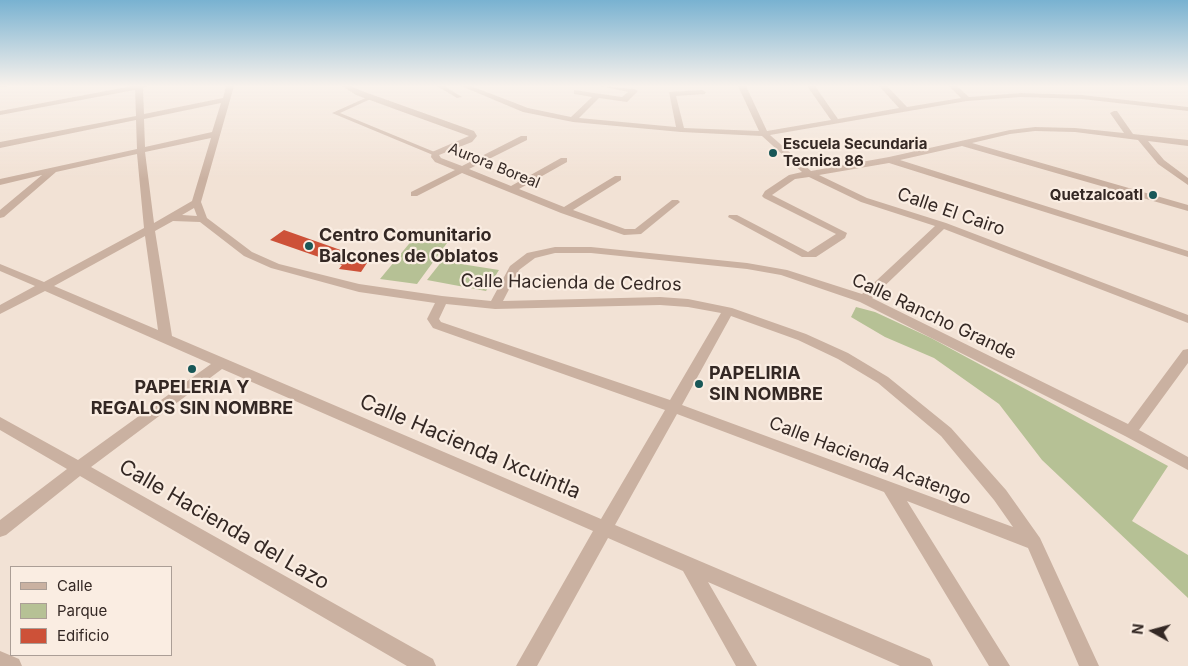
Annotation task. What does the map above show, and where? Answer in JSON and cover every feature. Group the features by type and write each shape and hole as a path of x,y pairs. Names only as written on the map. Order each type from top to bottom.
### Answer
{"street":[{"path":"0,145 135,117"},
{"path":"140,117 141,152 149,228 166,339"},
{"path":"0,310 149,228 171,218 196,202 221,117"},
{"name":"Aurora Boreal","path":"426,117 472,134 469,140 435,154 436,158 511,190 631,234 637,232 676,202"},
{"path":"559,117 681,130 764,134 858,117"},
{"path":"573,120 576,117"},
{"path":"678,117 681,130"},
{"name":"Calle El Cairo","path":"756,117 764,134 808,173 864,200 942,225 1188,319"},
{"path":"833,117 836,121"},
{"path":"1117,117 1130,136"},
{"path":"733,217 806,255 814,254 841,236 842,233 771,199 767,194 792,177 888,160 965,144 1019,130 1074,130 1188,143"},
{"path":"0,182 216,134"},
{"path":"1140,137 1161,162 1188,182"},
{"path":"414,194 524,138"},
{"path":"965,144 1188,208"},
{"path":"511,190 564,160"},
{"path":"888,160 1188,254"},
{"path":"0,215 54,170"},
{"path":"565,211 618,178"},
{"name":"Calle Hacienda de Cedros","path":"196,202 203,219 248,254 275,266 359,288 442,300 496,304 660,301 688,303 728,311 802,337 843,356 883,380 934,421 965,452 1000,495 1034,543 1089,666"},
{"path":"171,218 203,219"},
{"path":"864,299 942,225"},
{"name":"Calle Rancho Grande","path":"496,304 508,278 520,263 531,256 555,250 591,250 747,266 783,272 864,299 1130,432 1188,464"},
{"name":"Calle Hacienda Ixcuintla","path":"0,267 923,666"},
{"name":"Calle Hacienda Acatengo","path":"442,300 433,319 438,325 673,407 890,487 1034,543"},
{"path":"526,666 728,311"},
{"path":"1130,432 1188,352"},
{"path":"0,530 78,469 221,363"},
{"name":"Calle Hacienda del Lazo","path":"0,423 426,666"},
{"path":"890,487 1000,666"},
{"path":"689,565 747,666"},
{"path":"0,661 12,666"}],"lane":[{"path":"347,117 435,154"}],"green space":[{"path":"413,239 447,243 417,284 380,279"},
{"path":"442,261 499,270 486,291 427,280"},
{"path":"856,307 875,312 931,338 1168,466 1132,521 1188,555 1188,598 1042,460 999,404 934,358 885,337 851,317"}],"building":[{"name":"Centro Comunitario Balcones de Oblatos","path":"284,230 369,260 361,272 339,269 342,265 270,240"}],"place":[{"name":"Escuela Secundaria Tecnica 86","path":"773,153"},
{"name":"Quetzalcoatl","path":"1153,195"},
{"name":"Centro Comunitario Balcones de Oblatos","path":"309,246"},
{"name":"PAPELERIA Y REGALOS SIN NOMBRE","path":"192,369"},
{"name":"PAPELIRIA SIN NOMBRE","path":"699,384"}]}
